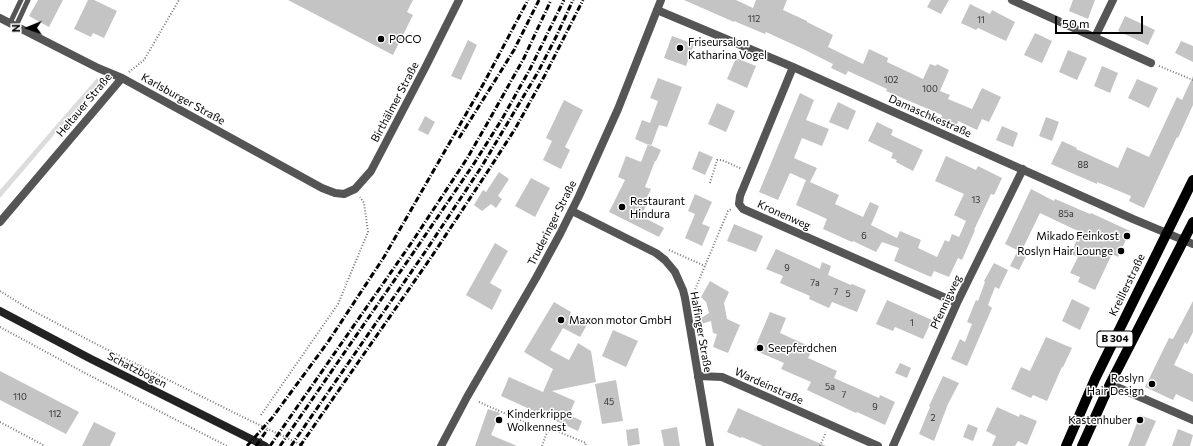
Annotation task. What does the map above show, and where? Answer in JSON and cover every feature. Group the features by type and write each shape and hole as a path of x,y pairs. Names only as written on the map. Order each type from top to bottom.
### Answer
{"main road":[{"name":"Kreillerstraße","path":"1066,446 1095,379 1193,180"},
{"name":"B 304","path":"1082,446 1110,384 1189,242 1193,222"},
{"name":"Schatzbogen","path":"0,311 91,359 265,446"}],"street":[{"name":"Birthälmer Straße","path":"355,189 371,171 459,0"},
{"name":"Truderinger Straße","path":"441,446 572,211 618,109 661,0"},
{"path":"1012,0 1151,63"},
{"path":"1095,37 1113,0"},
{"name":"Damaschkestraße","path":"657,10 793,67 1189,242"},
{"name":"Karlsburger Straße","path":"0,18 98,68 122,78 322,188 334,193 344,194 355,189"},
{"name":"Kronenweg","path":"793,67 740,196 739,204 742,209 956,304"},
{"name":"Heltauer Straße","path":"0,222 122,78"},
{"name":"Pfennigweg","path":"893,446 956,304 1023,169"},
{"name":"Halfinger Straße","path":"572,211 656,253 665,260 675,272 685,298 710,446"},
{"name":"Wardeinstraße","path":"698,376 722,377 878,446"},
{"path":"1110,384 1193,420"}],"lane":[{"path":"13,24 21,0"},
{"path":"13,24 28,0"}],"path":[{"name":"Heltauer Straße","path":"122,78 144,60 179,0"},
{"path":"1151,63 1193,80"},
{"path":"710,183 717,160 722,160 744,169"},
{"path":"261,415 338,304 368,232 364,203 355,189"},
{"path":"685,298 693,294 728,211 737,206"},
{"path":"665,248 705,266"},
{"path":"0,291 24,306 96,344 304,446"},
{"path":"0,327 83,372 227,446"},
{"path":"479,402 547,432 554,430 586,443 585,446"},
{"path":"0,422 45,446"},
{"path":"820,446 830,425"},
{"path":"542,446 547,432"}],"shaded area":[{"path":"97,78 100,81 0,198 0,190"}],"building":[{"path":"38,0 63,0 49,27 29,16"},
{"path":"88,0 94,0 117,11 104,38 93,33 91,37 74,29"},
{"name":"POCO","path":"288,0 413,0 407,12 413,15 393,55"},
{"path":"684,0 736,0 753,8 756,0 787,0 783,10 833,35 828,47 863,64 869,49 888,58 887,62 923,79 930,64 936,66 937,64 949,70 940,91 950,95 948,99 972,109 982,88 1001,97 989,122 982,119 977,130 958,121 957,125 941,118 942,115 886,91 887,89 848,71 846,75 831,68 833,64 766,32 765,34 734,22"},
{"path":"931,0 949,0 941,14 927,7"},
{"path":"1073,0 1095,0 1088,19 1069,11"},
{"path":"970,4 990,14 992,10 1015,22 1006,41 978,28 976,30 961,23"},
{"path":"1125,16 1155,30 1148,45 1118,31"},
{"path":"1035,33 1052,41 1042,63 1024,55"},
{"path":"672,36 694,44 686,66 664,58"},
{"path":"468,40 477,45 461,80 451,76"},
{"path":"1181,41 1193,46 1193,62 1175,53"},
{"path":"1068,50 1087,58 1077,80 1059,72"},
{"path":"736,58 756,66 747,88 727,79"},
{"path":"1102,66 1118,73 1110,93 1094,86"},
{"path":"1193,76 1193,105 1144,208 1129,201 1131,196 1097,182 1097,184 1051,164 1062,141 1118,168 1127,147 1149,157 1177,97 1182,100"},
{"path":"658,78 682,87 667,127 659,125 651,146 635,139 642,120 650,123 658,101 650,98"},
{"path":"1137,79 1158,88 1149,108 1128,98"},
{"path":"800,93 814,100 806,120 829,129 822,146 802,138 794,158 817,168 810,182 839,195 835,204 863,217 870,202 879,206 871,225 897,238 900,231 921,240 918,248 937,257 945,240 949,242 952,234 959,237 966,221 954,215 964,194 935,181 946,156 976,170 978,166 1002,178 994,195 991,194 962,260 958,258 949,277 934,271 931,277 894,261 899,248 882,242 876,252 823,229 827,219 796,205 806,180 790,173 778,200 759,192"},
{"path":"564,100 583,110 565,147 570,150 561,169 543,160 552,141 546,138"},
{"path":"838,102 856,111 848,130 829,122"},
{"path":"717,103 735,111 726,132 708,124"},
{"path":"425,116 435,122 428,135 418,130"},
{"path":"1046,117 1059,122 1052,141 1039,136"},
{"path":"877,122 893,130 891,135 923,150 913,171 896,162 897,160 891,158 893,153 868,141"},
{"path":"1002,126 1018,133 1013,147 996,140"},
{"path":"648,144 661,150 645,187 651,189 645,201 648,202 641,216 664,228 659,237 609,212 625,180 618,177 626,156 641,162"},
{"path":"699,151 713,157 705,175 692,169"},
{"path":"499,172 509,179 498,196 502,199 496,208 491,204 482,211 474,205 483,190 486,192"},
{"path":"531,178 550,188 535,217 515,206"},
{"path":"1031,189 1054,201 1055,199 1090,214 1091,213 1130,231 1118,257 1112,254 1095,290 1078,282 1080,277 1070,273 1078,257 1071,254 1080,232 1040,213 1021,252 1005,244"},
{"path":"695,194 712,202 702,224 710,227 702,246 685,238 695,214 688,211"},
{"path":"734,224 763,236 756,252 727,241"},
{"path":"495,243 508,251 490,283 502,290 492,310 466,295"},
{"path":"776,249 820,269 822,262 831,266 828,275 866,290 857,312 832,302 829,308 809,299 810,296 780,283 783,276 766,269"},
{"path":"1017,252 1026,256 1019,270 1010,266"},
{"path":"994,263 1008,270 999,289 995,287 988,305 992,308 967,366 951,359 960,339 965,342 972,324 967,322 976,300 978,301 985,282 984,281"},
{"path":"710,281 729,292 724,303 727,319 740,325 728,353 713,347 717,334 713,333 711,321 695,326 695,322 709,313 706,302 701,297"},
{"path":"1072,299 1090,308 1080,330 1062,321"},
{"path":"887,300 932,320 923,339 895,327 893,331 876,324"},
{"path":"1193,301 1193,332 1187,344 1185,342 1174,365 1193,374 1193,402 1176,394 1173,400 1145,387 1169,338 1173,339"},
{"path":"554,302 571,312 570,315 587,325 580,337 563,328 550,350 569,360 578,343 591,351 596,382 552,391 575,401 569,415 582,421 578,431 501,396 509,377 543,392 553,369 524,352"},
{"path":"770,312 786,318 780,333 813,348 808,358 837,371 834,378 879,398 880,395 895,402 885,425 807,390 811,382 781,369 784,363 754,350"},
{"path":"613,330 638,341 626,367 602,356"},
{"path":"1046,337 1072,348 1047,401 1033,395 1031,398 1011,389 1021,367 1030,371"},
{"path":"900,363 911,368 907,378 895,373"},
{"path":"0,371 79,412 66,434 0,400"},
{"path":"943,376 959,383 948,404 934,441 919,434 930,407 929,406"},
{"path":"616,380 623,421 602,424 595,384"},
{"path":"997,407 1019,417 1020,414 1037,421 1027,445 1018,441 1015,446 992,446 996,436 986,431"},
{"path":"738,408 826,446 763,446 727,432"},
{"path":"488,409 500,413 491,435 517,446 475,446"},
{"path":"1140,415 1156,421 1145,446 1128,446"},
{"path":"94,422 116,433 110,446 82,446"},
{"path":"968,424 978,428 973,441 963,437"},
{"path":"677,427 680,446 664,446 661,430"},
{"path":"638,428 640,444 628,446 626,430"},
{"path":"1178,429 1193,435 1190,446 1172,446"}],"railway":[{"path":"247,446 272,418 328,342 384,257 485,81 528,0"},
{"path":"459,138 514,50 539,0"},
{"path":"270,446 412,242 468,157 524,58 551,0"},
{"path":"280,446 475,162 502,119 530,69 564,0"},
{"path":"291,446 425,252 482,166 538,72 573,0"},
{"path":"300,446 432,256 515,129 545,75 583,0"},
{"path":"256,446 267,430"}],"place":[{"name":"POCO","path":"381,39"},
{"name":"Friseursalon Katharina Vogel","path":"680,48"},
{"name":"Restaurant Hindura","path":"622,207"},
{"name":"Mikado Feinkost","path":"1127,236"},
{"name":"Roslyn Hair Lounge","path":"1121,251"},
{"name":"Maxon motor GmbH","path":"561,320"},
{"name":"Seepferdchen","path":"760,348"},
{"name":"Roslyn Hair Design","path":"1152,384"},
{"name":"Kinderkrippe Wolkennest","path":"499,420"},
{"name":"Kastenhuber","path":"1140,420"}]}
